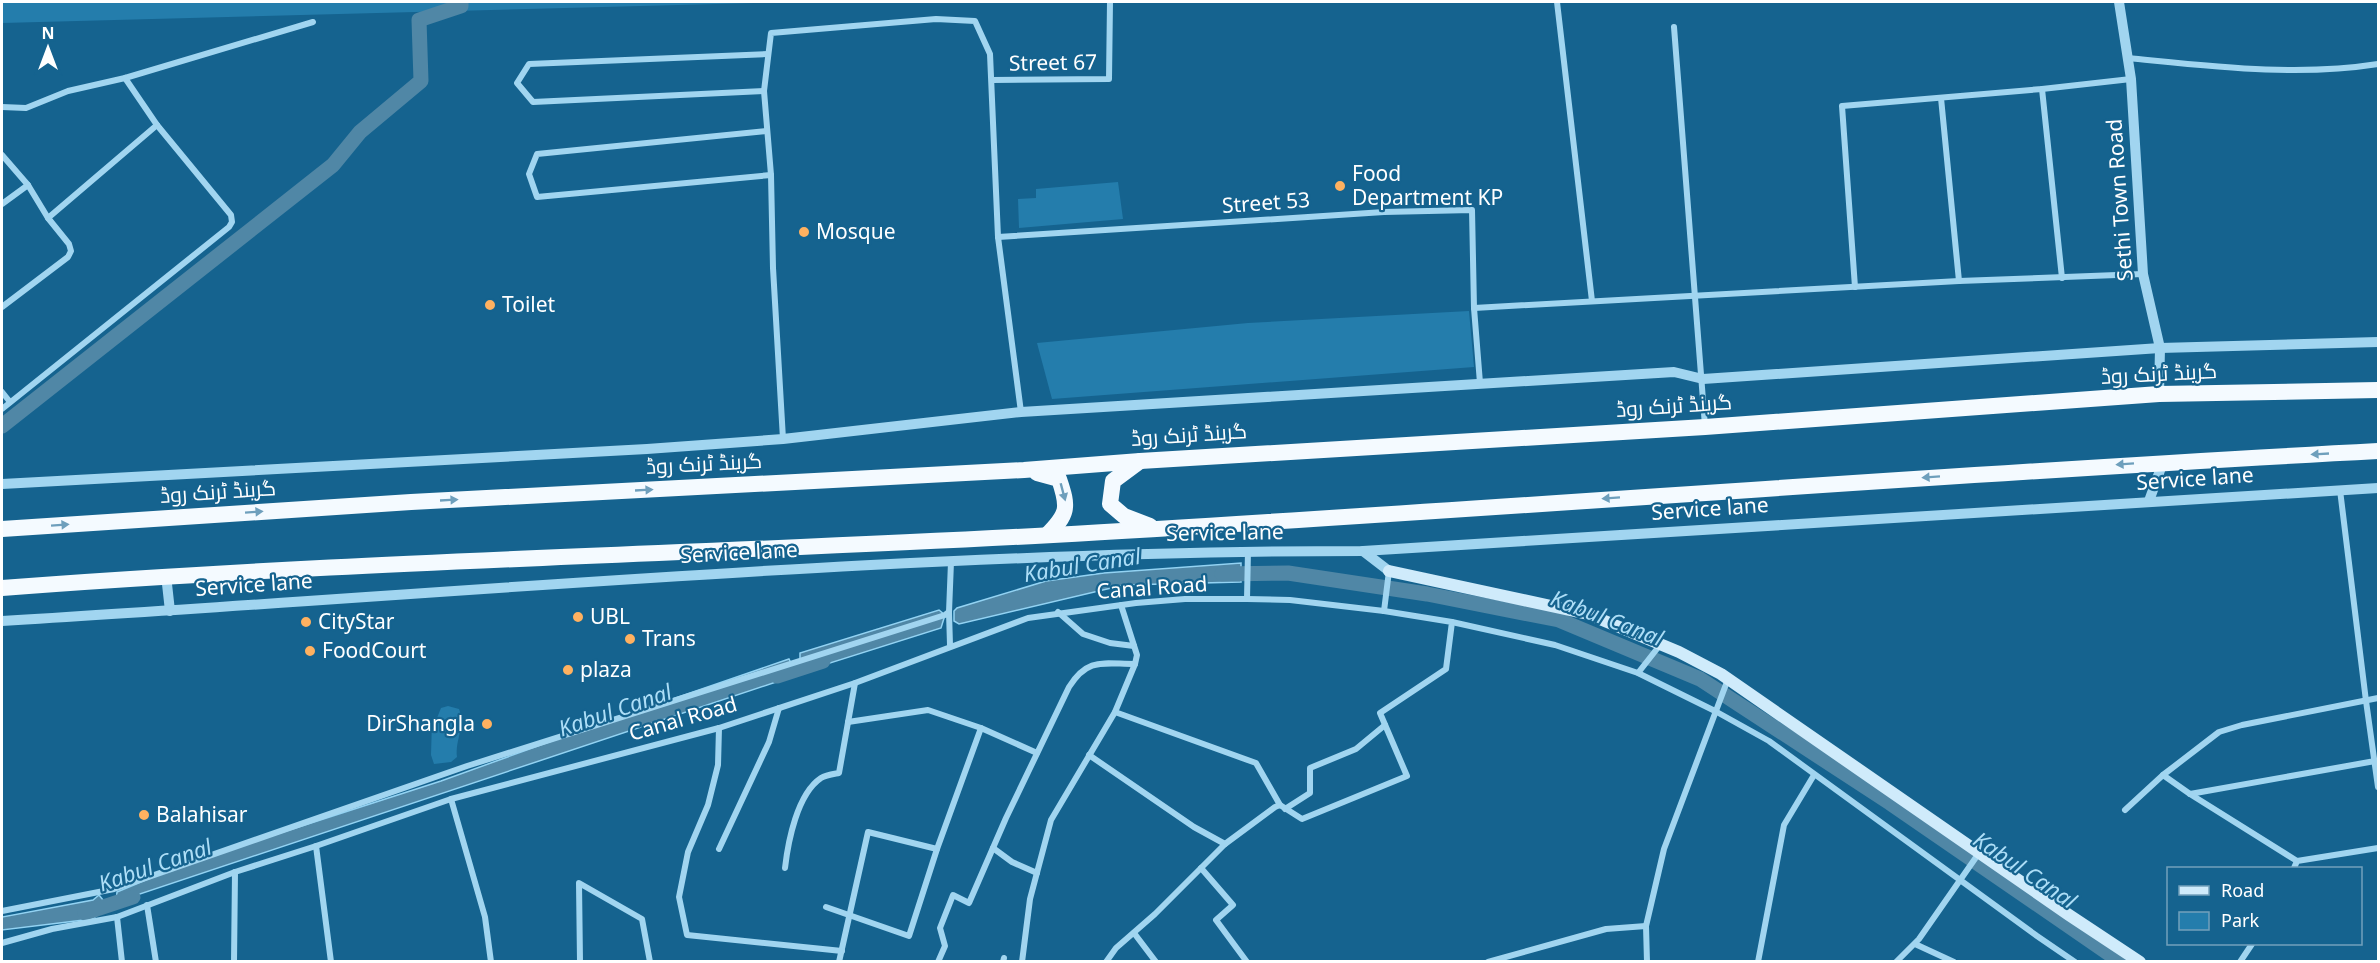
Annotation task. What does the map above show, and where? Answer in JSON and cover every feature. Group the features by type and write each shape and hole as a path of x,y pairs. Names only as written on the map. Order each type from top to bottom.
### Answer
{"highway":[{"name":"گرینڈ ٹرنک روڈ","path":"2,529 411,502 1024,470 1705,427 2159,394 2379,390"},
{"path":"2,588 166,575 1047,535 2163,462 2379,451"},
{"path":"1140,461 1113,480 1110,504 1124,516 1156,528"},
{"path":"1024,470 1059,479 1066,499 1066,508 1063,519 1047,535"}],"main road":[{"path":"1389,576 1588,614 1727,681 2140,962"}],"street":[{"name":"Street 67","path":"992,80 1109,79 1110,2"},
{"path":"1557,2 1592,301"},
{"name":"Sethi Town Road","path":"2119,2 2131,79 2143,274 2160,348 2159,394"},
{"path":"783,439 773,268 771,175 764,91 771,33 936,19 975,21 990,54 998,237 1021,412"},
{"path":"2,107 26,108 68,92 125,78 313,22"},
{"path":"1674,27 1705,427"},
{"path":"764,91 533,102 517,83 529,64 768,54"},
{"path":"2128,58 2237,68 2344,70 2379,64"},
{"path":"2,409 229,227 232,222 231,215 157,126 125,78"},
{"path":"1855,287 1842,106 2131,79"},
{"path":"2042,89 2062,278"},
{"path":"1941,98 1959,281"},
{"path":"48,218 157,126"},
{"path":"766,131 537,154 529,174 537,197 771,175"},
{"path":"2,155 28,185 48,218 69,244 71,251 68,256 2,307"},
{"path":"2,204 28,185"},
{"name":"Street 53","path":"998,237 1384,212 1472,210 1474,308 1480,383"},
{"path":"1474,308 1959,281 2143,274"},
{"path":"2,484 437,462 783,439 1021,412 1480,383 1674,372 1703,379 2160,348 2379,342"},
{"path":"2,392 10,402"},
{"path":"2149,501 2163,462"},
{"name":"Service lane","path":"2,621 725,573 951,562 1363,550 2379,488"},
{"path":"2340,490 2379,787"},
{"path":"1363,550 1389,576 1384,611"},
{"path":"1247,599 1248,555"},
{"path":"950,645 951,562"},
{"path":"166,575 170,611"},
{"name":"Canal Road","path":"2,943 52,929 117,917 235,872 451,799 719,728 855,683 950,645 1028,618 1059,612 1185,599 1247,599 1290,600 1452,622 1555,645 1639,672 1716,708 1769,741 1814,776 2072,961"},
{"path":"1022,962 1030,899 1051,820 1114,712 1135,664 1137,655 1121,605"},
{"path":"1059,612 1083,634 1110,643 1134,646"},
{"path":"2,911 114,889 467,766 949,613"},
{"path":"1114,712 1256,763 1283,807 1302,819 1407,776 1380,713 1446,669 1452,622"},
{"path":"1639,672 1658,648"},
{"path":"938,962 945,946 940,928 953,895 969,903 1037,753 1078,673 1097,664 1135,664"},
{"path":"1647,962 1646,926 1664,849 1727,681"},
{"path":"785,868 788,837 803,800 821,778 839,772 855,683"},
{"path":"2125,810 2163,775 2218,732 2242,725 2379,698"},
{"path":"719,849 769,742 779,708"},
{"path":"848,722 928,710 981,728 1037,753"},
{"path":"1106,962 1116,948 1224,844 1310,793 1310,768 1356,749 1385,725"},
{"path":"719,728 718,765 708,805 688,852 679,897 687,936 842,951"},
{"path":"826,907 909,936 937,849 981,728"},
{"path":"1089,755 1194,827 1224,844"},
{"path":"2190,794 2375,761"},
{"path":"2163,775 2297,861 2379,848"},
{"path":"1758,962 1784,825 1814,776"},
{"path":"451,799 485,917 491,962"},
{"path":"839,962 868,832 937,849"},
{"path":"316,846 331,962"},
{"path":"993,848 1011,862 1037,873"},
{"path":"1896,962 1915,944 1979,853"},
{"path":"2294,867 2297,861"},
{"path":"1201,868 1233,905 1216,920 1247,962"},
{"path":"234,962 235,872"},
{"path":"580,962 579,883 642,919 650,962"},
{"path":"147,905 156,962"},
{"path":"117,917 122,962"},
{"path":"1488,962 1606,929 1646,926"},
{"path":"1134,933 1156,962"},
{"path":"1915,944 1954,962"},
{"path":"2240,962 2251,945"}],"green space":[{"path":"2,2 789,2 2,23"},
{"path":"1118,182 1123,219 1019,228 1018,199 1036,198 1036,189"},
{"path":"1469,311 1474,367 1052,399 1037,343 1248,323"},
{"path":"448,706 459,709 461,715 457,757 451,762 434,764 431,755 432,721 437,718 441,708"}],"shaded area":[{"path":"1241,563 1241,582 1124,585 959,624 954,621 954,611 957,608 1046,581 1104,573"},
{"path":"939,610 945,615 941,628 808,670 800,661 800,653"},
{"path":"789,659 797,675 116,902 117,892 184,864 441,781"},
{"path":"99,895 103,900 102,912 92,919 2,930 2,917 93,900"}],"waterway":[{"path":"2,426 333,165 360,132 421,81 419,20 461,6 461,2"},
{"name":"Kabul Canal","path":"1222,574 1288,573 1427,594 1559,620 1700,679 1890,803 2121,962"},
{"name":"Kabul Canal","path":"777,676 823,661"},
{"name":"Kabul Canal","path":"85,913 133,897"}],"place":[{"name":"Food Department KP","path":"1340,186"},
{"name":"Mosque","path":"804,232"},
{"name":"Toilet","path":"490,305"},
{"name":"UBL","path":"578,617"},
{"name":"CityStar","path":"306,622"},
{"name":"Trans","path":"630,639"},
{"name":"FoodCourt","path":"310,651"},
{"name":"plaza","path":"568,670"},
{"name":"DirShangla","path":"487,724"},
{"name":"Balahisar","path":"144,815"}]}
